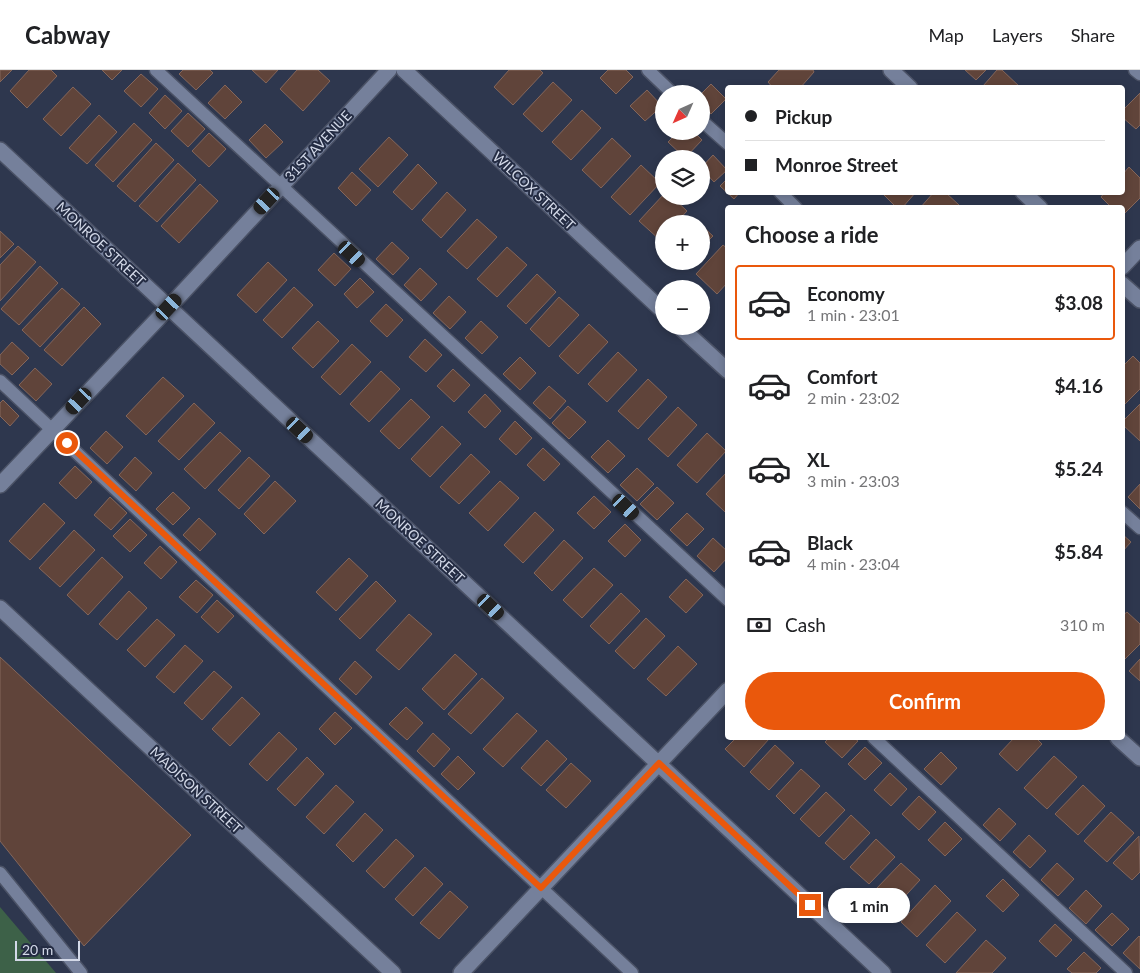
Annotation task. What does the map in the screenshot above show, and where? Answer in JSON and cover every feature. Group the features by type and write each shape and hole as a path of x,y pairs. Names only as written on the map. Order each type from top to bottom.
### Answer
{"street":[{"name":"31ST AVENUE","path":"0,485 169,307 389,70"},
{"name":"WILCOX STREET","path":"404,70 655,304"},
{"path":"891,70 907,85"},
{"name":"MONROE STREET","path":"0,150 882,973"},
{"path":"1026,195 1037,205"},
{"path":"1125,264 1140,248"},
{"path":"1125,287 1140,300"},
{"path":"689,335 725,368"},
{"name":"MADISON STREET","path":"0,608 392,973"},
{"path":"461,973 725,693"},
{"path":"1120,740 1140,758"}],"lane":[{"path":"156,70 280,187 725,597"},
{"path":"648,70 664,85"},
{"path":"1135,70 1140,74"},
{"path":"710,128 725,141"},
{"path":"783,195 793,205"},
{"path":"0,381 632,973"},
{"path":"1125,515 1140,528"},
{"path":"876,740 1126,973"},
{"path":"0,872 82,973"}],"green space":[{"path":"0,907 56,973 0,973"}],"building":[{"path":"0,70 12,70 0,82"},
{"path":"29,70 51,70 57,76 27,108 10,91"},
{"path":"102,70 122,70 112,80"},
{"path":"183,70 210,70 213,73 196,90 179,74"},
{"path":"252,70 278,70 266,83"},
{"path":"297,70 318,70 330,81 303,111 280,89"},
{"path":"509,70 540,70 543,73 513,105 494,87"},
{"path":"608,70 626,70 633,77 616,94 600,78"},
{"path":"779,70 813,70 814,72 803,85 770,85 768,82"},
{"path":"965,70 986,70 976,80"},
{"path":"997,70 1002,70 1018,85 984,85"},
{"path":"141,74 158,89 141,107 124,91"},
{"path":"553,82 572,100 542,132 523,114"},
{"path":"711,84 725,100 711,114 710,85"},
{"path":"225,85 242,102 225,119 208,103"},
{"path":"73,87 91,104 61,136 43,119"},
{"path":"647,90 655,99 655,112 645,121 630,106"},
{"path":"1140,93 1140,125 1136,129 1125,120 1125,108"},
{"path":"165,95 182,111 165,129 149,113"},
{"path":"582,110 601,128 571,160 552,142"},
{"path":"188,113 205,129 188,147 171,131"},
{"path":"99,115 117,132 87,164 69,148"},
{"path":"134,123 152,140 113,182 95,165"},
{"path":"265,124 283,142 266,158 249,140"},
{"path":"209,133 226,149 209,167 192,151"},
{"path":"389,137 408,155 378,187 359,169"},
{"path":"612,138 631,156 601,188 582,170"},
{"path":"670,140 702,140 693,150 676,150 668,142"},
{"path":"156,143 174,160 135,202 117,186"},
{"path":"713,155 725,168 725,172 714,182 710,178 710,158"},
{"path":"178,163 196,180 157,222 139,206"},
{"path":"418,164 437,183 412,210 393,192"},
{"path":"641,165 655,178 655,188 630,215 611,197"},
{"path":"1129,167 1140,178 1140,198 1125,213 1125,205 1109,205 1101,197 1103,195 1125,195 1125,172"},
{"path":"352,172 371,190 356,206 338,188"},
{"path":"725,181 725,191 720,186"},
{"path":"200,184 218,201 179,243 161,226"},
{"path":"447,192 466,210 441,238 422,220"},
{"path":"884,195 913,195 905,205 894,205"},
{"path":"931,195 948,195 959,205 923,205"},
{"path":"655,204 681,205 687,211 683,215 655,215 655,235 639,221"},
{"path":"477,219 497,237 467,269 447,251"},
{"path":"0,231 14,244 0,258"},
{"path":"392,242 409,258 393,275 376,259"},
{"path":"723,245 725,247 725,285 717,294 710,287 710,280 702,280 696,274 700,270 710,270 710,259"},
{"path":"18,246 36,262 0,301 0,265"},
{"path":"507,247 527,265 497,297 477,279"},
{"path":"334,253 351,269 335,286 318,270"},
{"path":"268,262 287,280 256,313 237,295"},
{"path":"40,266 58,283 19,325 1,309"},
{"path":"420,268 437,284 421,301 404,285"},
{"path":"537,274 556,292 526,324 507,306"},
{"path":"360,278 374,292 357,308 344,294"},
{"path":"294,287 313,305 282,338 263,320"},
{"path":"62,288 80,304 40,347 22,330"},
{"path":"449,296 466,312 450,329 433,313"},
{"path":"559,297 579,315 549,347 530,329"},
{"path":"386,304 403,320 387,337 370,321"},
{"path":"84,307 101,324 62,366 44,350"},
{"path":"318,321 339,341 313,368 292,348"},
{"path":"481,321 498,337 482,354 465,338"},
{"path":"589,324 608,342 578,374 559,356"},
{"path":"425,339 442,355 426,372 409,357"},
{"path":"12,342 29,358 12,375 0,364 0,355"},
{"path":"352,344 371,362 340,395 321,377"},
{"path":"618,352 637,370 607,402 588,384"},
{"path":"1133,356 1140,363 1140,389 1125,404 1125,364"},
{"path":"520,357 536,373 520,390 503,374"},
{"path":"35,368 52,384 36,401 19,385"},
{"path":"453,369 470,385 454,402 437,386"},
{"path":"381,371 400,389 369,422 350,404"},
{"path":"163,377 184,396 146,435 126,416"},
{"path":"648,379 667,397 638,429 618,411"},
{"path":"549,386 566,401 550,419 533,403"},
{"path":"485,394 501,411 485,428 468,412"},
{"path":"411,399 430,417 399,449 380,431"},
{"path":"3,400 19,416 10,426 0,416 0,403"},
{"path":"194,403 215,423 179,460 158,441"},
{"path":"1140,404 1140,441 1125,427 1125,419"},
{"path":"568,406 586,422 569,439 552,423"},
{"path":"678,407 697,425 668,457 648,439"},
{"path":"515,421 532,438 516,455 499,439"},
{"path":"442,426 461,444 430,477 411,459"},
{"path":"106,431 123,447 107,464 90,448"},
{"path":"220,432 241,451 205,489 184,469"},
{"path":"707,433 725,450 697,483 677,465"},
{"path":"608,440 625,456 608,473 591,457"},
{"path":"543,448 560,464 544,481 527,465"},
{"path":"471,454 490,472 459,504 440,487"},
{"path":"135,457 152,473 136,491 119,475"},
{"path":"249,457 270,476 239,509 218,490"},
{"path":"75,466 92,482 76,499 59,483"},
{"path":"637,468 654,484 637,501 620,485"},
{"path":"725,474 725,512 706,494"},
{"path":"275,481 296,501 264,534 244,514"},
{"path":"500,481 519,498 488,531 469,513"},
{"path":"1140,484 1140,509 1128,497"},
{"path":"657,487 674,503 657,520 640,504"},
{"path":"173,492 190,508 173,525 156,509"},
{"path":"594,496 611,512 594,529 577,513"},
{"path":"110,497 127,513 111,530 94,515"},
{"path":"44,503 65,523 30,560 9,541"},
{"path":"535,512 554,530 523,563 504,545"},
{"path":"687,513 704,529 687,546 670,530"},
{"path":"199,518 216,534 200,551 183,535"},
{"path":"130,519 147,535 130,552 113,536"},
{"path":"625,524 641,540 625,557 608,541"},
{"path":"74,530 95,550 60,587 39,568"},
{"path":"1125,537 1131,542 1125,549"},
{"path":"713,538 725,549 725,560 714,572 697,556"},
{"path":"564,540 583,558 552,591 534,573"},
{"path":"160,546 177,562 161,579 144,563"},
{"path":"102,557 123,577 88,615 67,595"},
{"path":"349,558 368,576 336,611 316,592"},
{"path":"594,568 613,585 582,618 563,600"},
{"path":"686,579 703,595 686,613 669,597"},
{"path":"196,580 213,595 197,613 179,597"},
{"path":"376,581 396,601 360,639 339,619"},
{"path":"129,591 147,608 117,640 99,624"},
{"path":"621,593 640,611 609,644 590,626"},
{"path":"217,600 234,616 218,633 201,617"},
{"path":"1127,612 1140,624 1140,644 1125,659 1125,614"},
{"path":"409,614 432,634 399,670 376,650"},
{"path":"646,618 665,636 634,669 615,651"},
{"path":"157,619 175,635 145,667 127,650"},
{"path":"185,645 203,661 174,693 156,677"},
{"path":"678,646 697,664 666,696 647,679"},
{"path":"455,654 477,674 444,710 422,689"},
{"path":"0,657 191,835 84,946 0,841"},
{"path":"1140,659 1140,681 1129,671"},
{"path":"355,661 372,677 356,695 339,679"},
{"path":"214,671 232,687 202,720 184,703"},
{"path":"482,678 504,698 471,734 448,714"},
{"path":"242,697 260,714 230,746 212,729"},
{"path":"406,707 423,723 407,740 389,724"},
{"path":"335,712 352,728 335,745 319,729"},
{"path":"517,713 537,731 503,767 483,749"},
{"path":"279,732 297,749 267,781 249,764"},
{"path":"433,733 450,749 434,767 417,751"},
{"path":"547,740 567,759 541,786 521,768"},
{"path":"734,740 768,740 744,767 725,749"},
{"path":"827,740 858,741 842,758 825,742"},
{"path":"1012,740 1038,740 1042,744 1017,771 999,754"},
{"path":"775,745 794,763 769,790 750,772"},
{"path":"865,747 882,763 865,780 848,764"},
{"path":"941,752 957,768 941,785 924,769"},
{"path":"458,756 475,773 458,790 441,774"},
{"path":"1054,756 1077,777 1047,809 1024,788"},
{"path":"307,757 324,774 295,806 277,789"},
{"path":"571,763 591,781 566,808 546,790"},
{"path":"801,769 820,786 794,814 776,796"},
{"path":"890,773 907,789 891,806 874,790"},
{"path":"336,785 354,802 324,834 306,817"},
{"path":"1083,785 1105,806 1078,835 1055,814"},
{"path":"826,792 845,810 819,837 800,819"},
{"path":"919,796 936,812 919,830 902,814"},
{"path":"999,808 1016,824 1000,841 983,825"},
{"path":"1111,812 1134,833 1107,862 1084,841"},
{"path":"365,813 383,830 353,862 336,845"},
{"path":"851,815 870,833 844,860 825,843"},
{"path":"945,822 962,839 945,856 928,840"},
{"path":"1029,835 1046,851 1030,868 1013,852"},
{"path":"1139,836 1140,872 1132,880 1113,863"},
{"path":"396,839 414,856 384,888 366,871"},
{"path":"876,839 895,857 869,884 850,867"},
{"path":"901,863 920,880 894,908 875,890"},
{"path":"1057,863 1074,879 1058,896 1041,880"},
{"path":"425,867 443,884 413,916 395,899"},
{"path":"1003,879 1019,895 1003,912 986,896"},
{"path":"935,885 951,901 917,937 901,922"},
{"path":"1086,890 1102,906 1086,924 1069,908"},
{"path":"450,891 468,907 439,939 420,923"},
{"path":"957,912 976,930 945,963 926,945"},
{"path":"1112,913 1129,929 1112,946 1095,930"},
{"path":"1055,924 1072,940 1056,957 1039,941"},
{"path":"1140,937 1140,969 1123,953"},
{"path":"986,940 1006,958 992,973 956,973"},
{"path":"1084,952 1101,968 1096,973 1072,973 1067,969"}],"route":[{"path":"67,443 541,888 659,763 810,905"}]}
